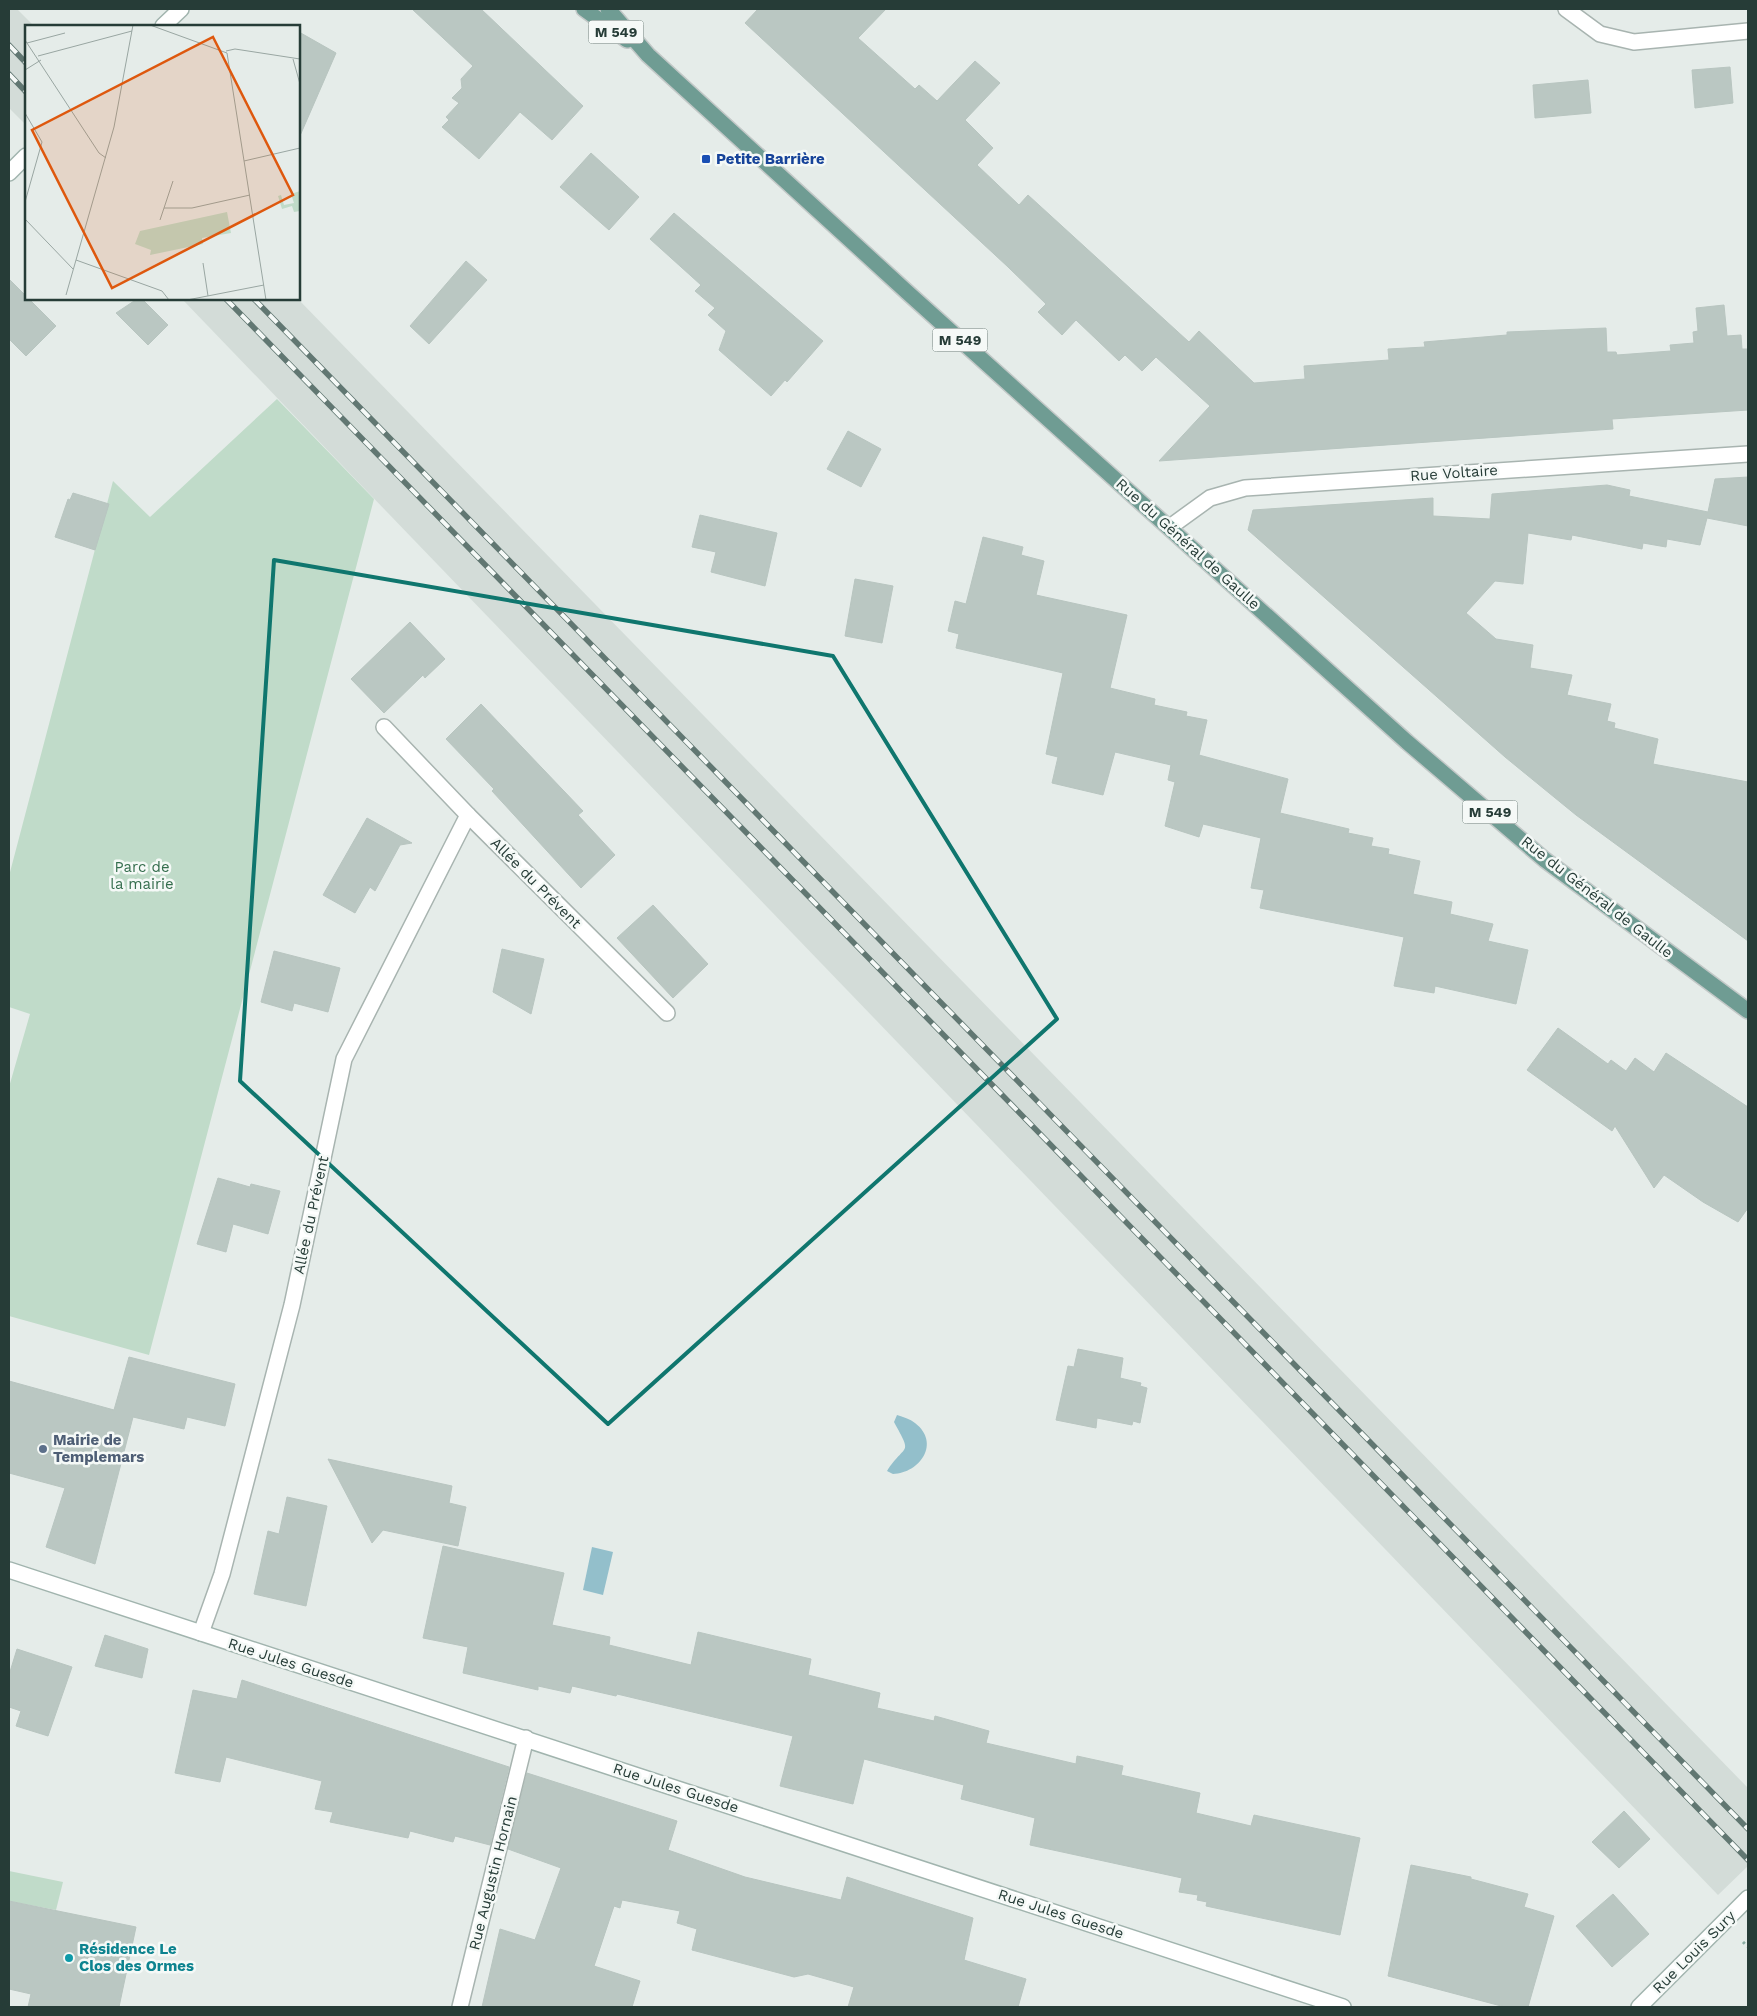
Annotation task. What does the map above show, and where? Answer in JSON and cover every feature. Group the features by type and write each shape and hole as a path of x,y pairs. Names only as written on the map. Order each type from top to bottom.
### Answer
{"main road":[{"name":"Rue du Général de Gaulle","path":"584,9 648,55"},
{"name":"Rue du Général de Gaulle","path":"608,9 648,55 914,299 1408,742 1545,860 1748,1011"}],"street":[{"path":"164,25 181,9"},
{"path":"1566,9 1600,34 1634,42 1748,31"},
{"path":"9,173 25,157"},
{"name":"Rue Voltaire","path":"1170,527 1210,498 1245,488 1748,454"},
{"name":"Allée du Prévent","path":"384,726 468,815 667,1014"},
{"name":"Allée du Prévent","path":"201,1634 225,1565 292,1305 344,1059 468,815"},
{"name":"Rue Jules Guesde","path":"9,1570 1343,2007"},
{"name":"Rue Augustin Hornain","path":"460,2007 526,1738"},
{"name":"Rue Louis Sury","path":"1639,2007 1748,1898"}],"highlighted area":[{"path":"274,560 833,656 1057,1019 608,1424 240,1081"}],"shaded area":[{"path":"9,9 17,9 33,25 25,25 25,124 9,108"},
{"path":"183,300 299,300 1748,1788 1748,1866 1718,1895"}],"green space":[{"name":"Parc de la mairie","path":"277,399 374,499 149,1355 9,1316 9,1087 30,1014 9,1007 9,876 113,481 150,517"},
{"path":"9,1871 63,1882 56,1910 9,1901"}],"water":[{"path":"897,1415 913,1422 923,1431 927,1448 919,1463 903,1472 893,1474 887,1471 905,1449 904,1440 894,1422"},
{"path":"592,1547 613,1552 603,1595 583,1590"}],"building":[{"path":"412,9 481,9 583,106 552,140 520,112 479,159 442,127 449,120 446,117 459,103 452,98 462,88 461,79 473,66"},
{"path":"758,9 886,9 858,38 915,89 919,85 937,101 975,61 1000,83 965,120 993,148 977,165 1019,205 1028,195 1189,342 1199,331 1254,383 1305,379 1304,366 1389,360 1388,349 1425,347 1424,342 1507,335 1507,332 1606,328 1607,352 1616,352 1617,355 1671,351 1670,345 1694,343 1693,332 1698,331 1696,308 1724,305 1727,336 1741,335 1742,349 1748,349 1748,410 1612,419 1613,429 1159,461 1210,406 1156,357 1142,371 1125,355 1119,361 1076,320 1062,335 1038,312 1046,304 745,23"},
{"path":"300,33 336,53 300,136"},
{"path":"1730,67 1733,103 1695,108 1692,70"},
{"path":"1588,80 1591,113 1535,118 1533,85"},
{"path":"591,153 639,197 609,230 560,187"},
{"path":"674,213 823,341 787,382 785,380 771,396 719,350 726,331 708,315 715,308 695,291 701,285 650,239"},
{"path":"466,261 487,280 429,344 410,326"},
{"path":"9,279 25,295 25,300 30,300 56,326 26,356 9,339"},
{"path":"136,300 143,300 168,325 148,345 116,313"},
{"path":"848,431 881,449 861,487 827,469"},
{"path":"1748,477 1748,526 1707,518 1700,545 1667,539 1666,547 1643,543 1642,549 1572,535 1571,540 1528,533 1523,584 1495,581 1466,613 1496,639 1533,645 1530,668 1572,675 1567,695 1611,704 1607,721 1615,723 1614,728 1658,739 1653,764 1748,782 1748,941 1576,815 1505,757 1248,530 1253,510 1433,498 1433,516 1490,519 1492,494 1607,485 1630,490 1629,496 1708,512 1715,479"},
{"path":"73,493 109,504 95,550 55,537 68,499 70,500"},
{"path":"700,515 777,533 765,586 711,572 716,552 692,547"},
{"path":"983,537 1023,547 1021,555 1044,561 1036,595 1127,615 1110,688 1155,699 1154,705 1187,712 1186,716 1207,720 1199,755 1288,779 1280,813 1349,829 1348,833 1373,838 1371,846 1389,849 1388,854 1420,861 1413,894 1452,902 1450,914 1493,924 1488,941 1528,950 1516,1004 1435,986 1434,993 1394,986 1404,937 1260,908 1264,890 1251,888 1261,838 1203,824 1199,837 1165,826 1175,782 1168,780 1171,765 1115,752 1103,795 1052,783 1058,757 1046,754 1063,673 956,648 959,634 948,631 955,601 966,604"},
{"path":"855,579 893,586 882,643 845,636"},
{"path":"410,622 445,659 425,678 423,675 384,713 351,679"},
{"path":"481,704 583,811 578,815 615,855 581,888 492,791 494,789 446,739"},
{"path":"367,818 412,843 400,845 375,891 370,887 355,913 323,895"},
{"path":"653,905 708,964 673,998 617,938"},
{"path":"502,949 544,959 531,1014 493,992"},
{"path":"274,951 340,968 328,1012 294,1003 292,1011 261,1002"},
{"path":"1558,1028 1608,1064 1611,1060 1626,1071 1635,1058 1654,1072 1666,1053 1748,1107 1748,1208 1738,1222 1703,1202 1664,1175 1654,1188 1615,1126 1612,1131 1527,1070"},
{"path":"218,1178 250,1187 251,1184 280,1191 268,1234 233,1224 226,1252 197,1244"},
{"path":"1078,1349 1123,1358 1120,1378 1141,1383 1140,1386 1147,1388 1140,1423 1133,1421 1132,1425 1097,1418 1096,1428 1056,1420 1068,1366 1074,1367"},
{"path":"129,1357 235,1384 225,1426 187,1417 184,1429 133,1417 95,1564 46,1547 65,1488 9,1473 9,1381 114,1410"},
{"path":"328,1459 452,1486 449,1503 466,1507 458,1546 383,1530 372,1543"},
{"path":"287,1497 327,1506 306,1606 254,1594 268,1531 279,1534"},
{"path":"443,1546 564,1573 552,1625 610,1637 609,1645 691,1665 698,1632 811,1659 808,1675 880,1693 877,1708 934,1721 935,1716 989,1731 986,1743 1076,1764 1077,1756 1123,1766 1121,1775 1200,1793 1196,1813 1251,1826 1254,1815 1360,1838 1340,1935 1206,1906 1207,1902 1197,1900 1198,1895 1179,1892 1182,1878 1030,1845 1035,1818 961,1799 964,1785 864,1759 853,1804 780,1786 793,1736 617,1694 616,1696 572,1686 570,1693 538,1686 538,1690 463,1673 468,1647 423,1638"},
{"path":"105,1635 148,1649 142,1678 95,1666"},
{"path":"17,1649 72,1667 48,1736 16,1726 21,1711 9,1707 9,1675"},
{"path":"242,1680 509,1767 490,1845 455,1836 453,1842 410,1831 408,1838 330,1822 333,1812 315,1809 322,1781 226,1757 220,1782 175,1773 193,1690 237,1699"},
{"path":"527,1773 677,1821 668,1850 745,1877 841,1900 847,1877 973,1918 964,1960 1026,1979 1018,2007 848,2007 854,1987 808,1974 794,1977 692,1950 697,1929 677,1923 680,1911 622,1900 620,1908 614,1906 594,1966 640,1981 632,2007 482,2007 500,1929 535,1940 561,1868 508,1849"},
{"path":"1624,1811 1650,1839 1619,1868 1592,1842"},
{"path":"1411,1865 1471,1877 1471,1879 1528,1894 1524,1907 1554,1916 1528,2007 1505,2007 1388,1976"},
{"path":"1613,1894 1649,1934 1612,1967 1576,1926"},
{"name":"Résidence Le Clos des Ormes","path":"9,1901 136,1927 119,2007 28,2007 31,1994 9,1989"}],"railway":[{"path":"9,45 25,62"},
{"path":"9,74 25,91"},
{"path":"227,300 1748,1860"},
{"path":"255,300 1748,1829"}],"place":[{"name":"Petite Barrière","path":"706,159"},
{"name":"Mairie de Templemars","path":"43,1449"},
{"name":"Résidence Le Clos des Ormes","path":"69,1958"}]}
